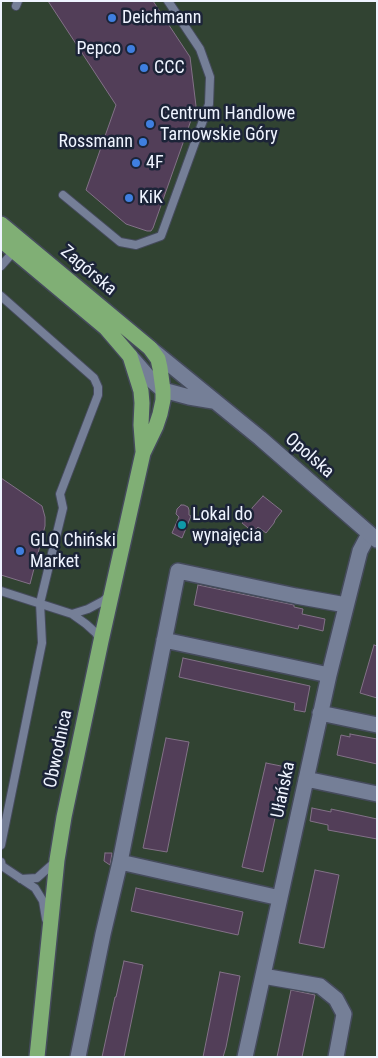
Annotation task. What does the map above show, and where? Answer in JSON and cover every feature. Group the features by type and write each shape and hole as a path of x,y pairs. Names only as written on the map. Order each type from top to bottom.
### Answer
{"highway":[{"name":"Zagórska","path":"1,224 150,348"},
{"name":"Zagórska","path":"1,240 106,328 130,356"},
{"name":"Obwodnica","path":"37,1057 57,860 64,817 143,452 156,426 163,400 158,359 150,348"},
{"name":"Obwodnica","path":"130,356 141,391 143,452"}],"street":[{"name":"Opolska","path":"150,348 190,390"},
{"path":"130,356 160,384 147,389 142,399"},
{"name":"Opolska","path":"160,384 190,390 215,402 260,438 373,537"},
{"path":"160,414 190,390"},
{"name":"Ułańska","path":"245,1057 346,604 361,550 373,537"},
{"path":"78,1057 120,862 178,570 298,590 346,604"},
{"path":"164,640 329,675"},
{"path":"320,714 377,725"},
{"path":"306,779 377,794"},
{"path":"120,862 280,898"},
{"path":"263,976 320,986 336,999 344,1014 336,1057"}],"lane":[{"path":"63,195 120,242 136,245 161,236 209,104 210,76 200,49 168,1"},
{"path":"1,266 14,250"},
{"path":"1,296 94,378 98,387 98,394 60,494 63,508 40,603 42,644 1,845"},
{"path":"1,591 72,614 86,624 101,641"},
{"path":"72,614 88,609 112,594"},
{"path":"21,879 37,878 57,860"},
{"path":"1,862 2,866 35,888 43,901 49,936"}],"green space":[{"path":"1,1 377,1 377,1057 1,1057"}],"building":[{"name":"Centrum Handlowe Tarnowskie Góry","path":"48,1 153,1 190,57 196,106 151,231 126,224 86,190 116,105"},
{"name":"GLQ Chiński Market","path":"1,478 42,506 45,526 30,584 1,575"},
{"path":"263,496 282,511 266,533 258,527 253,532 242,523"},
{"name":"Lokal do wynajęcia","path":"181,505 188,507 189,515 191,516 182,538 172,533 179,517 176,514 177,509"},
{"path":"198,585 294,605 294,607 303,609 302,614 325,619 323,631 299,625 298,629 194,605"},
{"path":"374,645 377,646 377,698 360,693"},
{"path":"183,658 310,686 305,712 294,710 295,703 179,677"},
{"path":"350,734 377,739 377,764 337,755 341,735 350,737"},
{"path":"166,738 189,742 167,852 143,848"},
{"path":"266,763 286,767 283,778 287,779 280,809 277,809 263,872 242,867"},
{"path":"312,808 331,812 331,809 377,819 377,839 328,830 328,825 310,821"},
{"path":"105,853 112,853 110,865 104,861"},
{"path":"315,870 339,875 324,948 299,943"},
{"path":"136,888 243,912 238,935 131,911"},
{"path":"124,961 143,965 124,1057 102,1057 115,997"},
{"path":"220,972 240,976 226,1047 223,1057 203,1057"},
{"path":"291,990 315,995 302,1057 277,1057"}],"place":[{"name":"Deichmann","path":"112,18"},
{"name":"Pepco","path":"131,49"},
{"name":"CCC","path":"144,68"},
{"name":"Centrum Handlowe Tarnowskie Góry","path":"150,124"},
{"name":"Rossmann","path":"143,142"},
{"name":"4F","path":"136,163"},
{"name":"KiK","path":"129,198"},
{"name":"Lokal do wynajęcia","path":"182,525"},
{"name":"GLQ Chiński Market","path":"20,551"}]}
